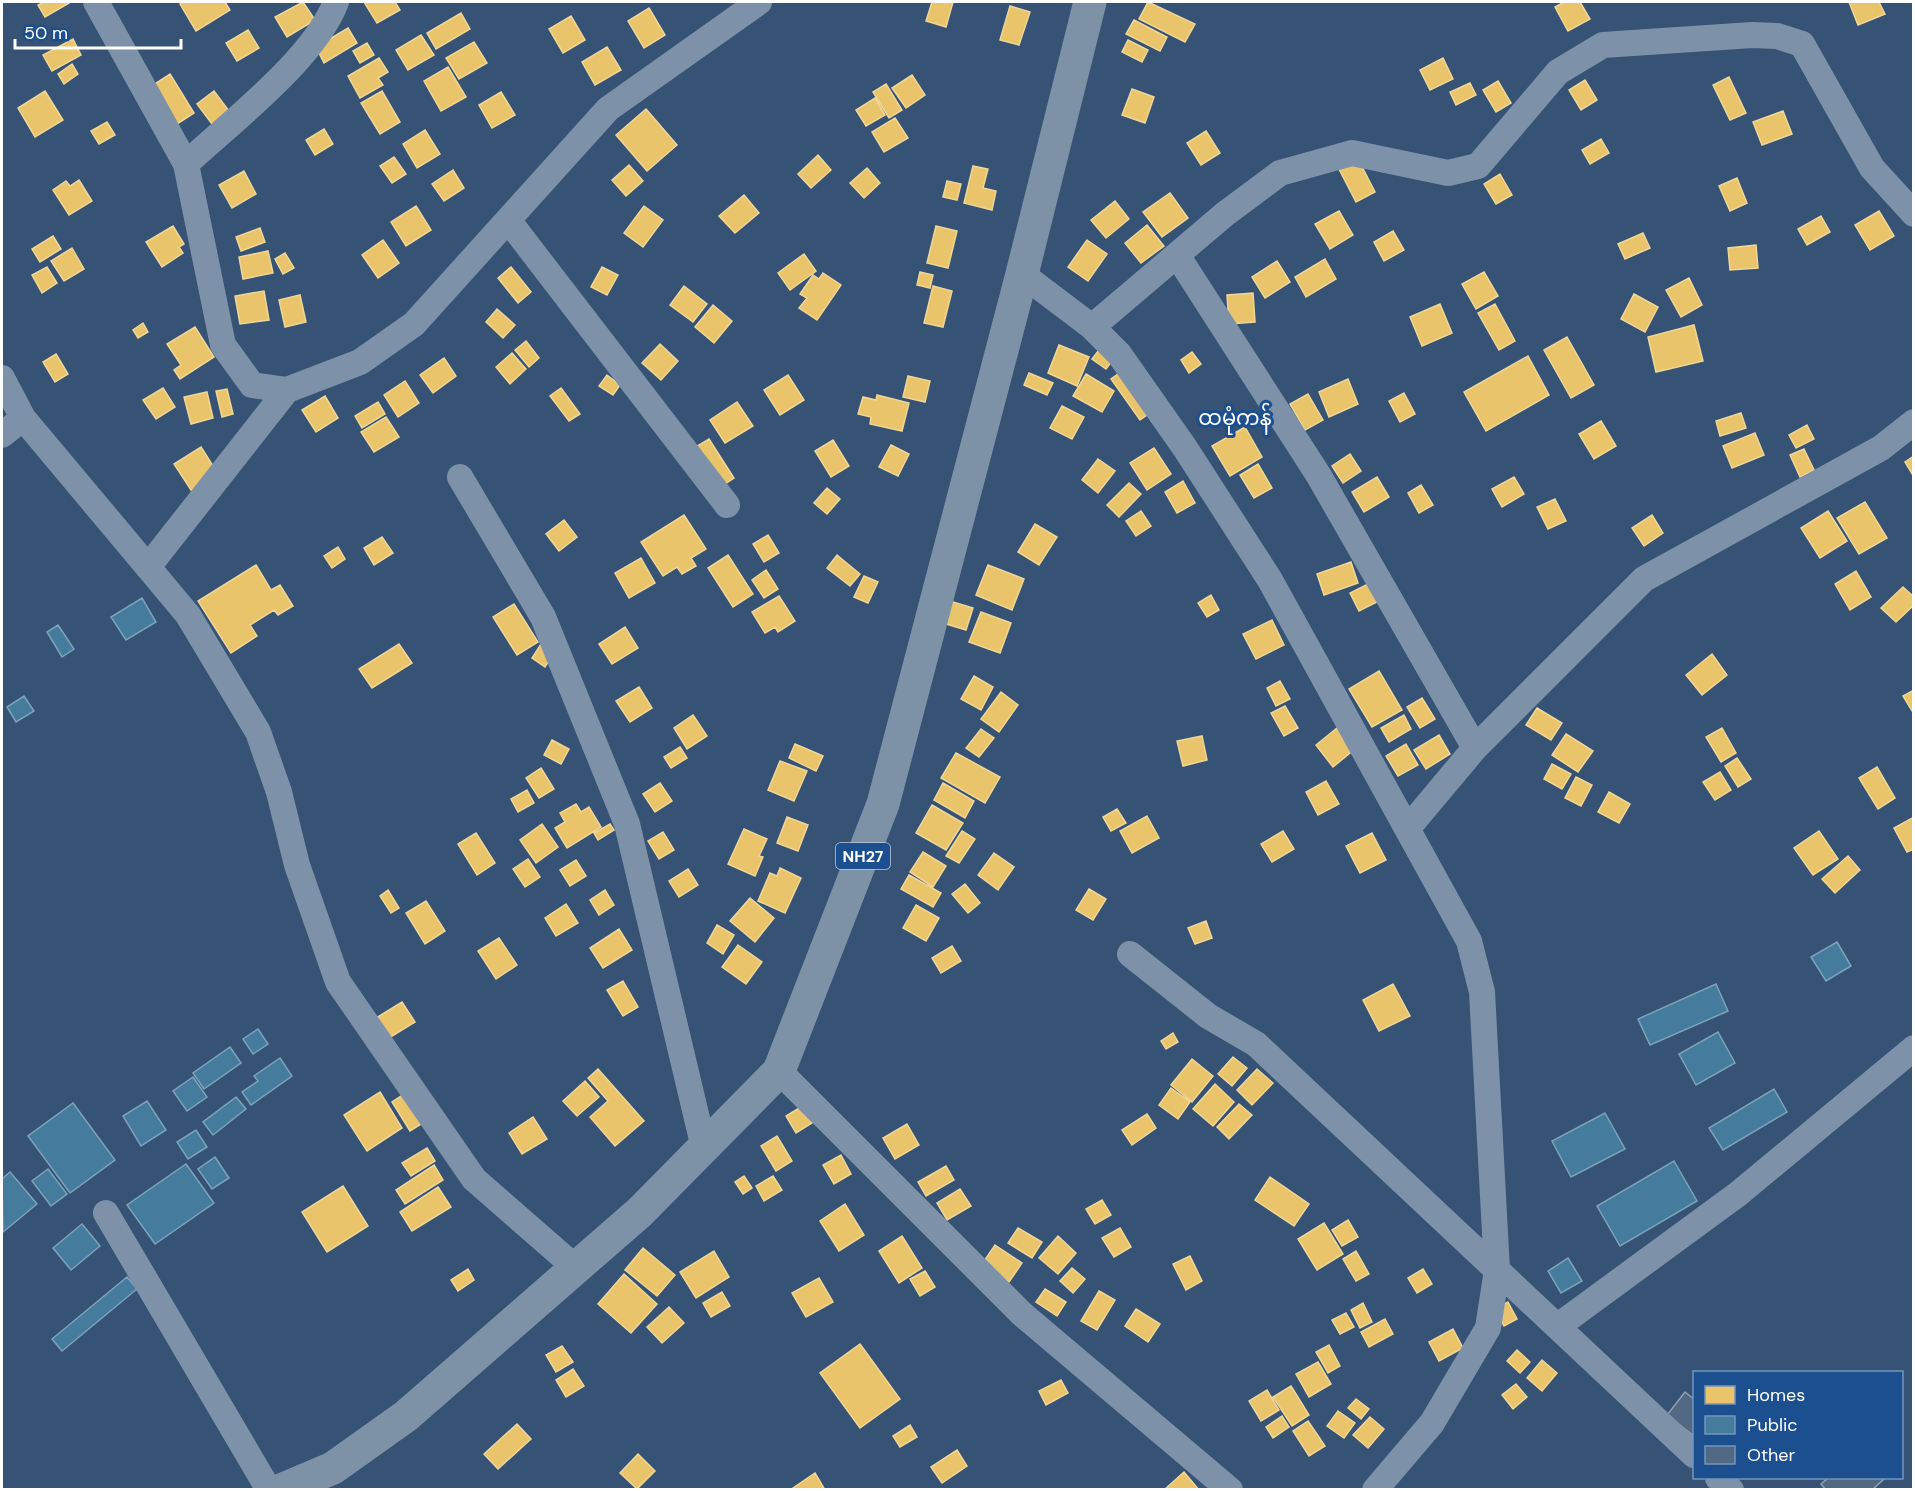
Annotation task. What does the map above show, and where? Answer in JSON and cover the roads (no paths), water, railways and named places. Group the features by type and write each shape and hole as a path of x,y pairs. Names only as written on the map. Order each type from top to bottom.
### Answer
{"highway":[{"name":"NH27","path":"281,1490 333,1468 406,1416 640,1212 779,1071 883,804 1022,274 1090,2"}],"street":[{"path":"96,2 186,164 223,345 252,385 287,390 360,362 414,324 608,110 759,2"},
{"path":"186,164 281,76 321,31 336,2"},
{"path":"1092,327 1177,255 1280,173 1352,153 1448,173 1478,166 1558,72 1604,45 1752,35 1776,36 1802,44 1872,168 1914,214"},
{"path":"508,220 727,505"},
{"path":"1177,255 1319,476 1475,748"},
{"path":"1022,274 1092,327 1119,354 1270,580 1469,941 1482,992 1497,1270 1488,1328 1432,1422 1375,1490"},
{"path":"2,378 23,418 188,615 258,732 279,792 297,866 338,982 474,1179 576,1268"},
{"path":"148,567 287,390"},
{"path":"2,435 23,418"},
{"path":"1408,828 1475,748 1644,579 1881,448 1914,422"},
{"path":"460,477 543,617 627,824 704,1148"},
{"path":"1131,954 1208,1016 1256,1044 1693,1453"},
{"path":"1558,1326 1738,1194 1914,1048"},
{"path":"779,1071 1022,1314 1230,1490"},
{"path":"106,1213 269,1490"},
{"path":"1719,1479 1731,1490"}],"district":[{"name":"ထမုံကန်","path":"1235,418"}]}
